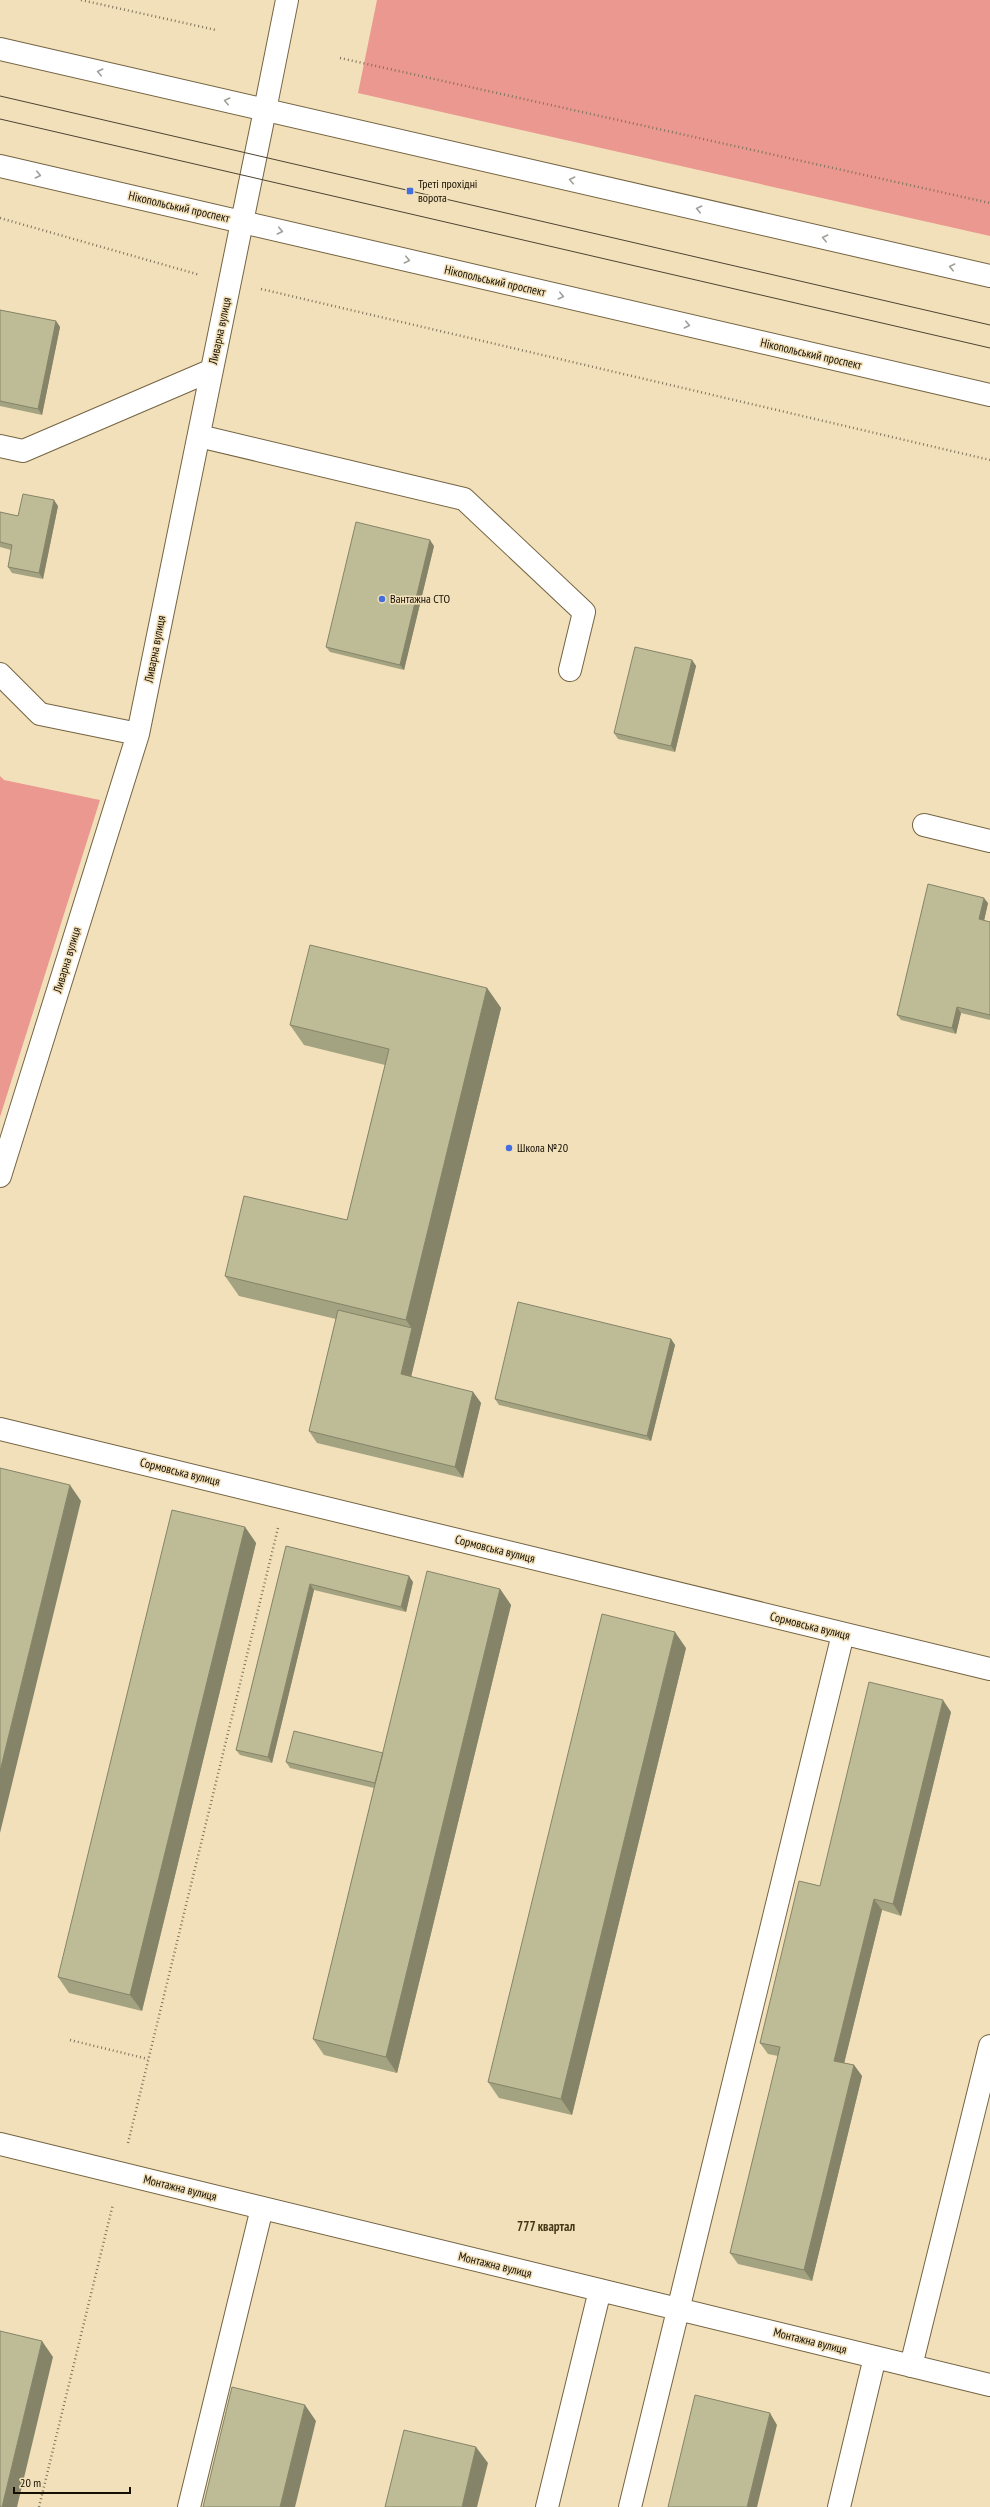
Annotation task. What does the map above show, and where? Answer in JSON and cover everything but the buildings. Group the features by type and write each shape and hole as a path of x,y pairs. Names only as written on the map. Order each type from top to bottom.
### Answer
{"street":[{"name":"Ливарна вулиця","path":"0,1176 138,734 287,0"},
{"path":"0,49 990,276"},
{"name":"Нікопольський проспект","path":"0,166 990,395"},
{"path":"0,446 24,451 212,370"},
{"path":"199,436 464,499 584,612 570,670"},
{"path":"0,674 40,714 138,734"},
{"path":"924,826 990,841"},
{"name":"Сормовська вулиця","path":"0,1429 990,1669"},
{"path":"630,2507 843,1634"},
{"path":"911,2366 990,2046"},
{"name":"Монтажна вулиця","path":"0,2144 990,2385"},
{"path":"189,2507 262,2208"},
{"path":"547,2507 600,2290"},
{"path":"839,2507 875,2357"}],"path":[{"path":"81,0 216,30"},
{"path":"340,58 990,203"},
{"path":"0,218 166,267 204,276"},
{"path":"260,289 990,460"},
{"path":"39,2507 285,1498"},
{"path":"70,2040 148,2059"}],"shaded area":[{"path":"377,0 990,0 990,236 358,93"},
{"path":"0,776 4,780 100,800 0,1117"}],"tram line":[{"path":"0,96 990,325"},
{"path":"0,119 990,348"}],"place":[{"name":"Треті прохідні ворота","path":"410,191"},
{"name":"Вантажна СТО","path":"382,599"},
{"name":"Школа №20","path":"509,1148"}],"district":[{"name":"777 квартал","path":"546,2226"}]}
